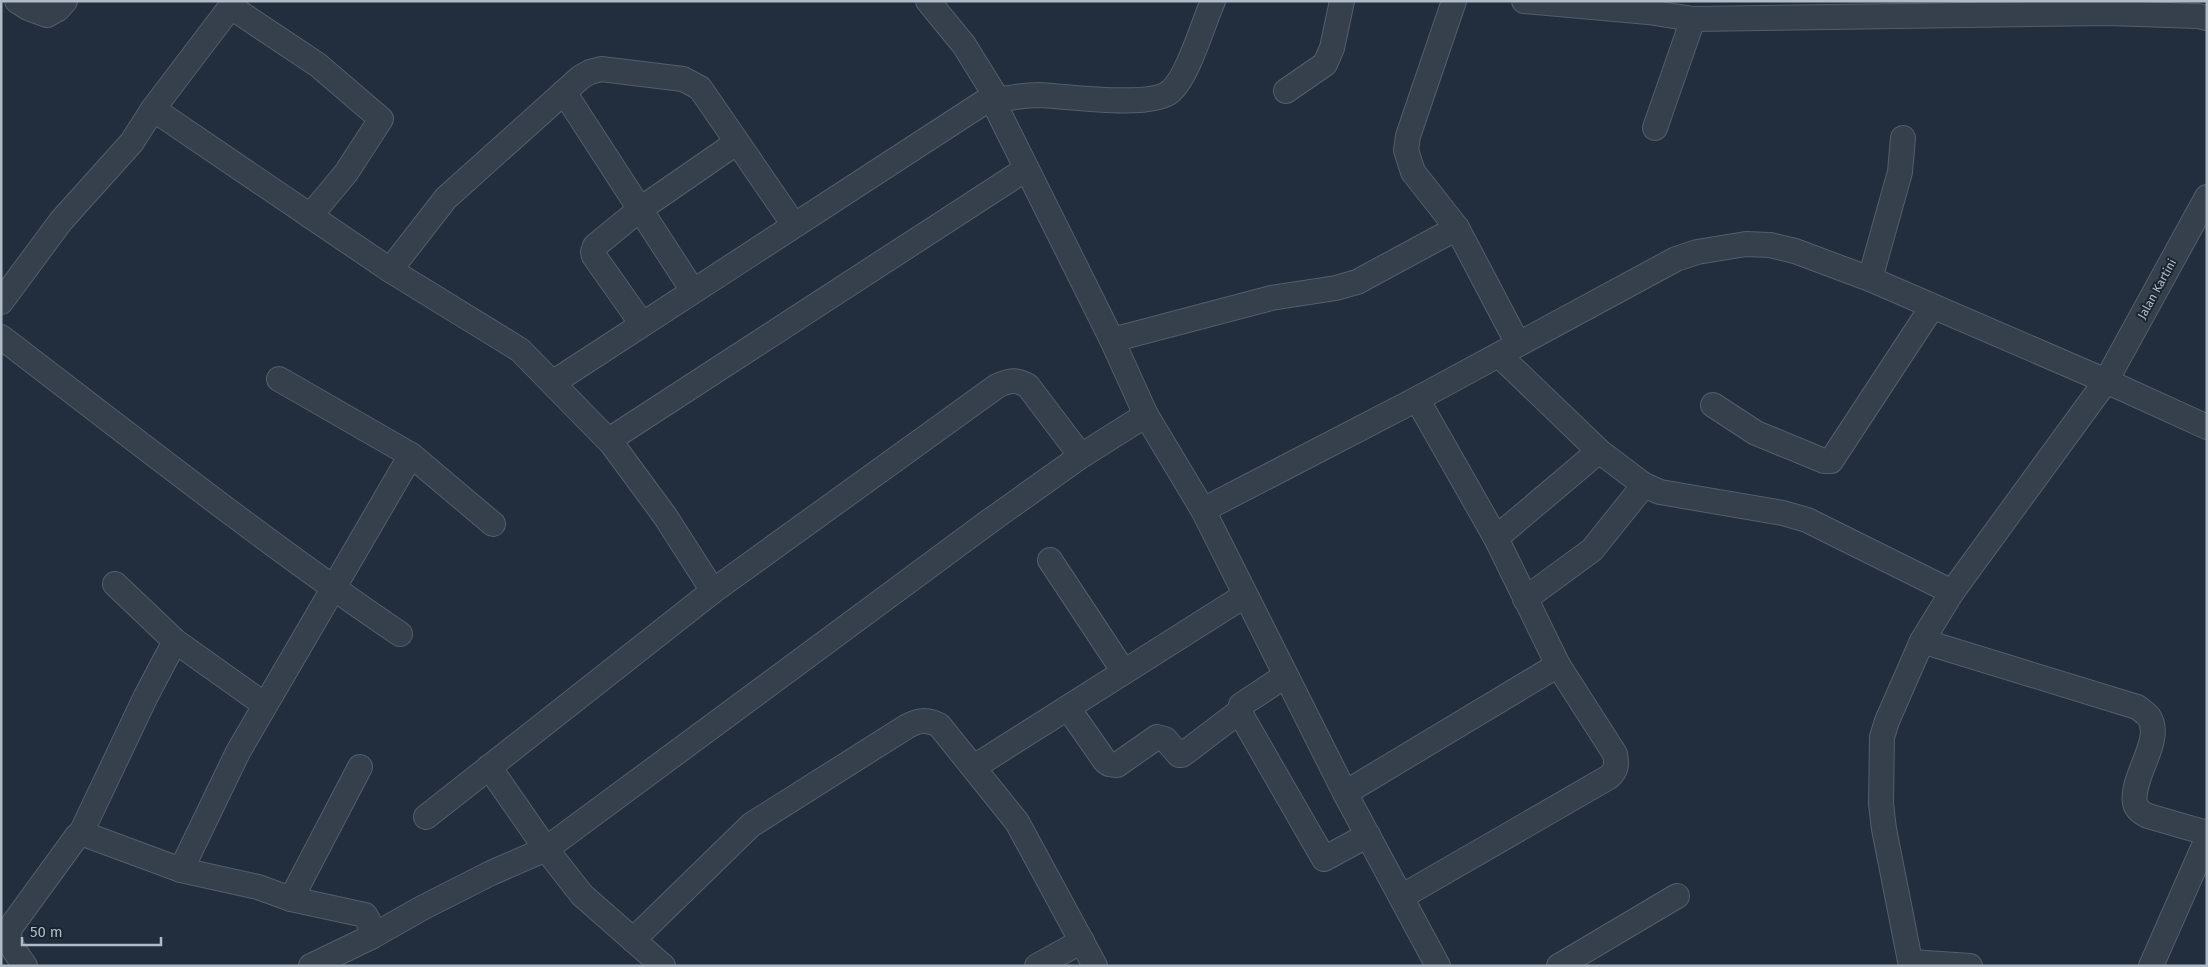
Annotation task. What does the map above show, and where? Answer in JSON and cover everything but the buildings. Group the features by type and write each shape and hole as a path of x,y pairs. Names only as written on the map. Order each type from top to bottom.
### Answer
{"street":[{"path":"17,1 28,8 46,15 58,9 65,1"},
{"path":"928,1 964,45 994,98 1026,169 1112,340 1146,415 1203,510 1244,596 1345,793 1438,966"},
{"path":"554,382 794,225 994,98 1037,95 1137,100 1155,99 1170,93 1180,81 1213,1"},
{"path":"1286,91 1325,64 1332,48 1342,1"},
{"path":"1454,1 1408,136 1406,150 1413,172 1457,228 1508,350 1598,451 1644,485 1660,492 1783,513 1807,520 1952,592"},
{"path":"1524,1 1609,5 1693,19 1743,10 2110,7 2207,18"},
{"path":"1,302 61,221 132,142 153,109 233,4 318,65 381,119 346,173 310,216"},
{"path":"1655,128 1693,19"},
{"path":"390,270 446,198 564,92 590,72 601,69 683,78 700,88 794,225"},
{"path":"564,92 693,291"},
{"path":"153,109 390,270 520,350 554,382 609,440 666,516 713,592"},
{"path":"1870,279 1900,172 1903,138"},
{"path":"642,324 594,256 595,246 639,210 736,143"},
{"path":"609,440 1026,169"},
{"name":"Jalan Kartini","path":"1911,964 1884,829 1881,763 1882,737 1887,721 1922,641 1952,592 2106,381 2207,197"},
{"path":"1112,340 1271,298 1336,288 1357,282 1457,228"},
{"path":"1203,510 1417,399 1676,259 1697,252 1746,244 1770,245 1794,251 1870,279 2106,381 2207,427"},
{"path":"1713,405 1756,433 1824,461 1831,461 1932,307"},
{"path":"1,338 334,589 400,634"},
{"path":"279,379 410,456 493,524"},
{"path":"426,817 713,592 997,386 1008,381 1018,380 1028,386 1081,456"},
{"path":"1401,897 1609,777 1615,771 1617,762 1615,754 1558,665 1496,538 1417,399"},
{"path":"311,966 371,937 439,899 491,873 546,849 987,523 1081,456 1146,415"},
{"path":"1496,538 1598,451"},
{"path":"180,870 238,752 264,705 334,589 410,456"},
{"path":"1525,599 1592,550 1644,485"},
{"path":"1050,560 1124,672"},
{"path":"115,584 175,641 264,705"},
{"path":"974,767 1244,596"},
{"path":"13,958 8,936 10,928 81,833 146,696 175,641"},
{"path":"1922,641 2137,707 2148,716 2152,724 2153,734 2135,793 2135,803 2140,811 2148,816 2207,833"},
{"path":"1345,793 1558,665"},
{"path":"1068,708 1105,761 1117,765 1157,737 1165,739 1179,755 1182,755 1240,710 1245,702 1285,676"},
{"path":"1240,710 1324,858 1368,835"},
{"path":"632,940 752,825 906,726 917,721 929,720 939,725 1017,822 1095,966"},
{"path":"291,899 360,767"},
{"path":"489,767 546,849 582,895 663,966"},
{"path":"81,833 180,870 258,887 291,899 365,916 369,922 371,937"},
{"path":"2151,966 2207,839"},
{"path":"1559,966 1677,896"},
{"path":"1037,966 1082,941"},
{"path":"1911,964 1970,966"}]}
